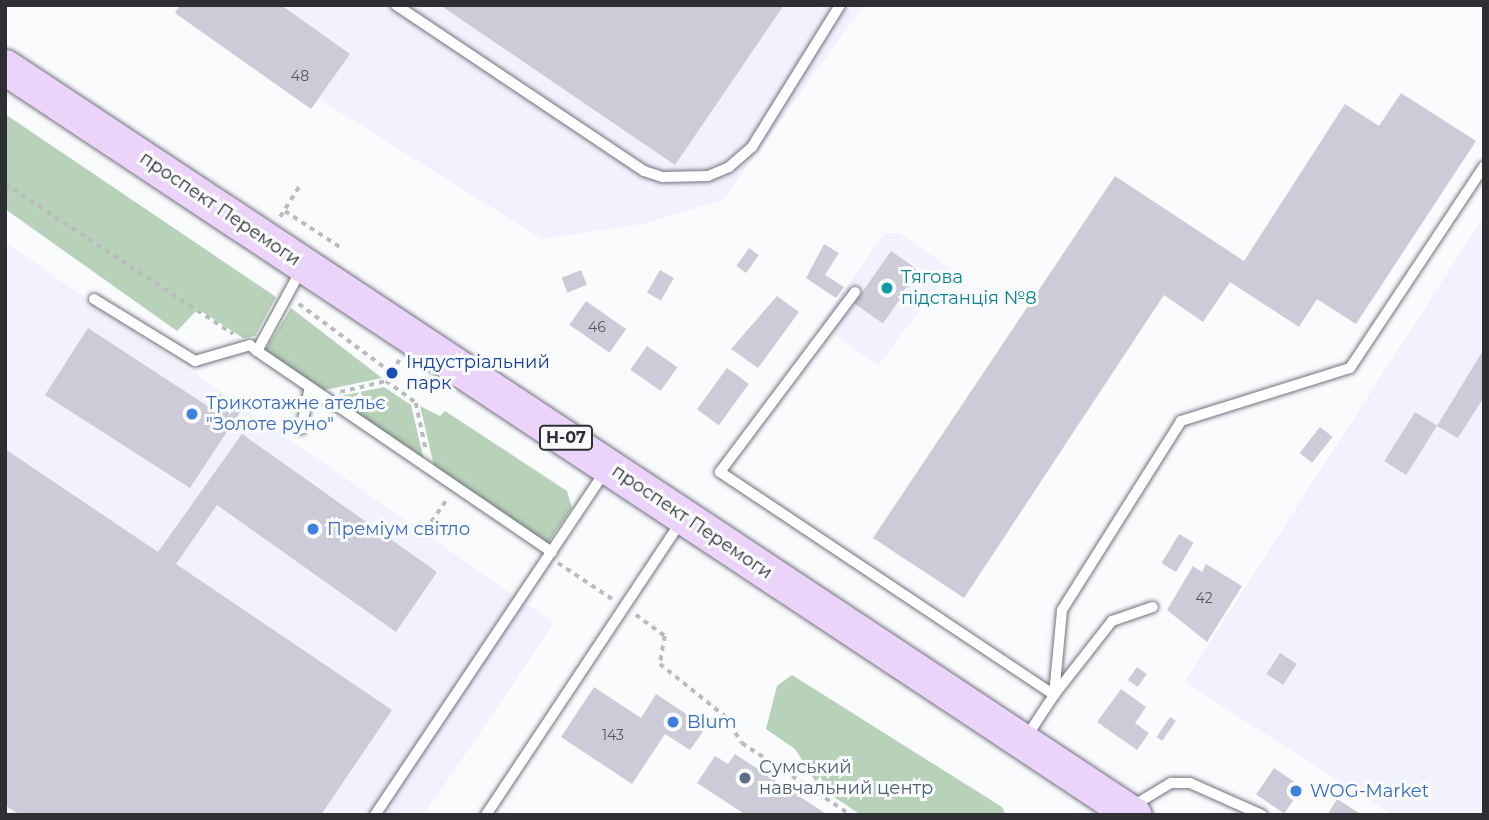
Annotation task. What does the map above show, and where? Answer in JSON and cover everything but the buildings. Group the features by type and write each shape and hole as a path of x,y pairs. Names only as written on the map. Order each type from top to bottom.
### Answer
{"main road":[{"name":"проспект Перемоги","path":"5,66 1127,813"}],"lane":[{"path":"396,5 644,171 663,177 708,176 729,167 752,147 840,5"},
{"path":"1054,695 1062,610 1181,421 1350,368 1484,166"},
{"path":"94,299 195,362 253,348 304,265"},
{"path":"855,292 720,472 1054,695"},
{"path":"253,348 314,394 552,552"},
{"path":"301,429 314,394"},
{"path":"375,815 608,466"},
{"path":"486,815 684,516"},
{"path":"1022,744 1054,695 1112,621 1153,607"},
{"path":"1127,813 1171,783 1190,783 1262,815"}],"path":[{"path":"301,183 285,211 340,247"},
{"path":"5,184 253,348"},
{"path":"301,305 392,373 386,381 314,394"},
{"path":"386,381 416,403 431,472"},
{"path":"431,522 456,487"},
{"path":"552,552 559,566 665,636 660,664 725,716 742,743 850,815"}],"shaded area":[{"path":"180,5 864,5 723,200 642,224 542,239 319,99 311,109 175,13"},
{"path":"1484,216 1484,806 1478,815 1392,815 1184,682"},
{"path":"899,233 951,269 878,366 820,324 884,234"},
{"path":"5,242 554,623 424,815 5,815"}],"green space":[{"path":"5,114 276,297 255,336 243,338 198,309 177,331 5,209"},
{"path":"291,308 382,378 320,391 265,351"},
{"path":"384,387 411,405 424,460 331,398"},
{"path":"420,406 440,416 445,411 567,491 572,508 547,544 434,466"},
{"path":"792,675 1002,807 1006,815 861,815 819,787 795,749 766,729 777,686"}],"place":[{"name":"Тягова підстанція №8","path":"887,288"},
{"name":"Індустріальний парк","path":"392,373"},
{"name":"Трикотажне ательє \"Золоте руно\"","path":"192,414"},
{"name":"Преміум світло","path":"313,529"},
{"name":"Blum","path":"673,722"},
{"name":"Сумський навчальний центр","path":"745,778"},
{"name":"WOG-Market","path":"1296,791"}]}
